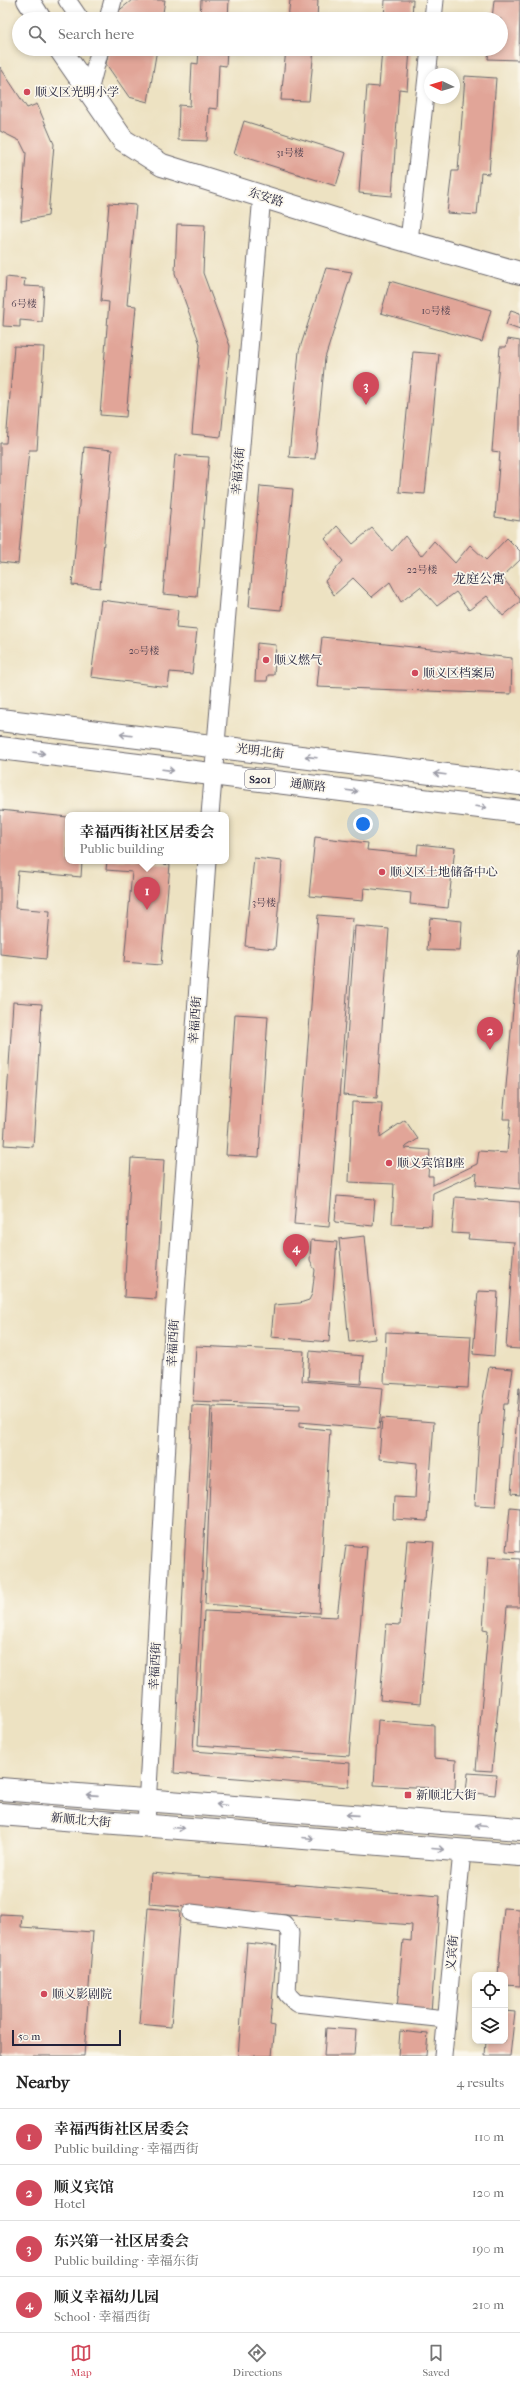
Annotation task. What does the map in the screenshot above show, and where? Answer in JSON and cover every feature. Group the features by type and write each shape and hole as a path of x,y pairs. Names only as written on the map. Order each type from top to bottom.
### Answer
{"main road":[{"path":"28,0 36,12"},
{"name":"东安路","path":"65,56 123,140 162,165 409,241 520,273"},
{"name":"光明北街","path":"0,720 520,784"},
{"name":"通顺路","path":"0,748 520,812"},
{"path":"0,1775 44,1792"},
{"name":"新顺北大街","path":"0,1788 520,1829"},
{"name":"新顺北大街","path":"0,1814 520,1855"},
{"path":"0,1820 40,1817"}],"street":[{"path":"67,0 75,12"},
{"path":"110,12 113,0"},
{"path":"434,12 435,0"},
{"path":"89,91 98,56"},
{"path":"409,241 429,56"},
{"name":"幸福东街","path":"216,746 262,195"},
{"path":"210,812 216,746"},
{"name":"幸福西街","path":"146,1825 174,1333 206,864"},
{"name":"义宾街","path":"443,2056 462,1851"},
{"path":"191,1913 284,1924 290,1933 287,1994 296,2003 446,2019"}],"building":[{"path":"132,0 165,0 163,12 117,12"},
{"path":"201,0 229,0 228,12 200,12"},
{"path":"290,0 318,0 317,12 289,12"},
{"path":"385,0 413,0 412,12 384,12"},
{"path":"494,0 520,0 519,60 488,59 488,56 508,56 508,12 493,12"},
{"path":"108,56 156,56 148,102 129,97 106,64"},
{"path":"199,56 227,56 226,66 219,65 217,109 209,108 207,141 178,140 179,105 190,106 192,63 198,64"},
{"path":"285,56 313,56 309,101 281,100"},
{"path":"381,56 409,56 407,90 399,89 392,196 359,193 367,86 379,87"},
{"path":"0,67 27,108 37,104 54,144 48,216 21,221 26,153 20,141 0,131"},
{"path":"465,76 496,78 489,174 481,173 477,215 447,213 452,171 458,171"},
{"path":"244,121 346,153 336,186 234,154"},
{"path":"109,203 136,205 127,305 136,306 126,417 100,415 109,302 101,301"},
{"path":"177,224 205,225 203,273 230,346 221,437 192,434 200,344 175,273"},
{"path":"326,268 352,272 325,358 315,459 289,457 299,351"},
{"path":"6,277 25,279 24,286 44,287 42,322 20,320 20,327 3,326"},
{"path":"390,281 491,310 482,342 381,313"},
{"path":"511,310 520,313 520,330 506,325"},
{"path":"508,339 520,341 520,521 495,517 500,452 492,451 500,347 506,347"},
{"path":"14,346 44,347 37,450 29,450 18,564 0,562 0,443 6,443"},
{"path":"413,352 439,354 425,494 399,492"},
{"path":"84,447 112,450 100,588 72,585"},
{"path":"175,455 209,457 197,597 163,594"},
{"path":"260,486 293,489 281,610 249,607"},
{"path":"337,526 353,544 372,528 392,551 405,536 421,556 434,541 455,563 470,545 486,560 507,538 520,551 520,560 502,577 520,599 520,602 503,616 487,596 469,610 456,592 437,606 420,587 401,602 390,582 372,597 353,578 334,595 325,581 343,561 325,539"},
{"path":"101,600 178,610 176,628 197,630 192,674 170,672 168,687 91,677"},
{"name":"顺义区档案局","path":"322,637 512,658 511,694 317,687"},
{"name":"顺义燃气","path":"257,643 276,645 274,675 268,675 267,681 255,681"},
{"path":"0,810 65,817 65,864 82,864 81,877 18,871 15,908 50,911 46,959 0,954"},
{"name":"顺义区土地储备中心","path":"315,837 368,843 367,850 417,855 418,844 455,848 448,908 410,904 411,893 364,888 363,901 309,896"},
{"path":"254,858 282,861 275,949 245,946"},
{"path":"107,864 170,865 161,965 124,962 132,872 106,870"},
{"path":"318,915 353,918 329,1227 294,1224"},
{"path":"430,918 462,921 460,951 427,950"},
{"path":"355,926 389,929 377,1098 343,1095"},
{"name":"顺义宾馆B座","path":"520,950 520,1189 476,1185 477,1173 433,1193 431,1226 392,1224 394,1184 349,1182 352,1102 382,1103 380,1137 405,1120 418,1139 404,1148 430,1150 428,1176 433,1176 433,1185 477,1164 479,1151 507,1153 510,1119 503,1119 518,955"},
{"path":"13,1002 42,1004 33,1147 4,1145"},
{"path":"235,1014 268,1016 259,1157 226,1155"},
{"path":"131,1158 164,1160 156,1299 124,1297"},
{"path":"337,1196 375,1199 373,1226 335,1222"},
{"path":"455,1197 520,1202 520,1349 506,1348 514,1242 468,1239 469,1234 452,1233"},
{"path":"365,1236 375,1339 349,1342 339,1239"},
{"path":"311,1240 337,1242 329,1342 271,1337 274,1305 300,1303 309,1300 312,1294 315,1270 310,1260"},
{"path":"478,1291 498,1292 494,1356 473,1354"},
{"path":"386,1332 471,1336 468,1388 384,1383"},
{"path":"196,1346 304,1351 302,1381 383,1388 379,1429 299,1422 299,1427 330,1430 319,1613 205,1604 213,1406 300,1409 300,1405 193,1401"},
{"path":"310,1351 363,1356 361,1384 308,1380"},
{"path":"489,1367 513,1369 508,1404 504,1404 496,1506 475,1505 480,1415"},
{"path":"520,1388 520,1494 511,1493"},
{"path":"192,1405 211,1406 193,1751 350,1763 349,1787 174,1773"},
{"path":"382,1418 434,1422 427,1521 393,1519 394,1497 415,1498 417,1463 379,1459"},
{"path":"510,1507 520,1508 520,1552 506,1551"},
{"path":"407,1540 434,1542 420,1704 380,1700 386,1624 400,1625"},
{"path":"346,1545 367,1547 349,1756 198,1745 204,1611 337,1617"},
{"path":"488,1557 520,1559 520,1607 507,1607 492,1771 476,1770 488,1630 483,1629"},
{"path":"378,1720 434,1725 434,1758 456,1760 455,1789 374,1785"},
{"path":"468,1773 497,1775 495,1795 466,1792"},
{"path":"151,1873 440,1896 431,2012 397,2009 403,1940 411,1941 412,1925 149,1904"},
{"path":"148,1908 180,1911 171,2027 139,2024"},
{"path":"504,1908 520,1909 520,1986 508,1985 508,1972 498,1972"},
{"name":"顺义影剧院","path":"0,1914 22,1915 21,1927 93,1932 84,2056 0,2056"},
{"path":"247,1943 277,1946 270,2025 275,2026 272,2056 238,2056"},
{"path":"508,2011 515,2012 510,2056 485,2056 486,2044 508,2044"},
{"path":"326,2028 356,2030 354,2056 324,2056"},
{"path":"400,2031 428,2034 426,2056 398,2056"}],"place":[{"name":"顺义区光明小学","path":"27,92"},
{"name":"东兴第一社区居委会","path":"366,405"},
{"name":"顺义燃气","path":"266,660"},
{"name":"顺义区档案局","path":"415,673"},
{"name":"顺义区土地储备中心","path":"382,872"},
{"name":"幸福西街社区居委会","path":"147,910"},
{"name":"顺义宾馆","path":"490,1050"},
{"name":"顺义宾馆B座","path":"389,1163"},
{"name":"顺义幸福幼儿园","path":"296,1267"},
{"name":"新顺北大街","path":"408,1795"},
{"name":"顺义影剧院","path":"44,1994"}],"district":[{"name":"龙庭公寓","path":"479,578"}]}
